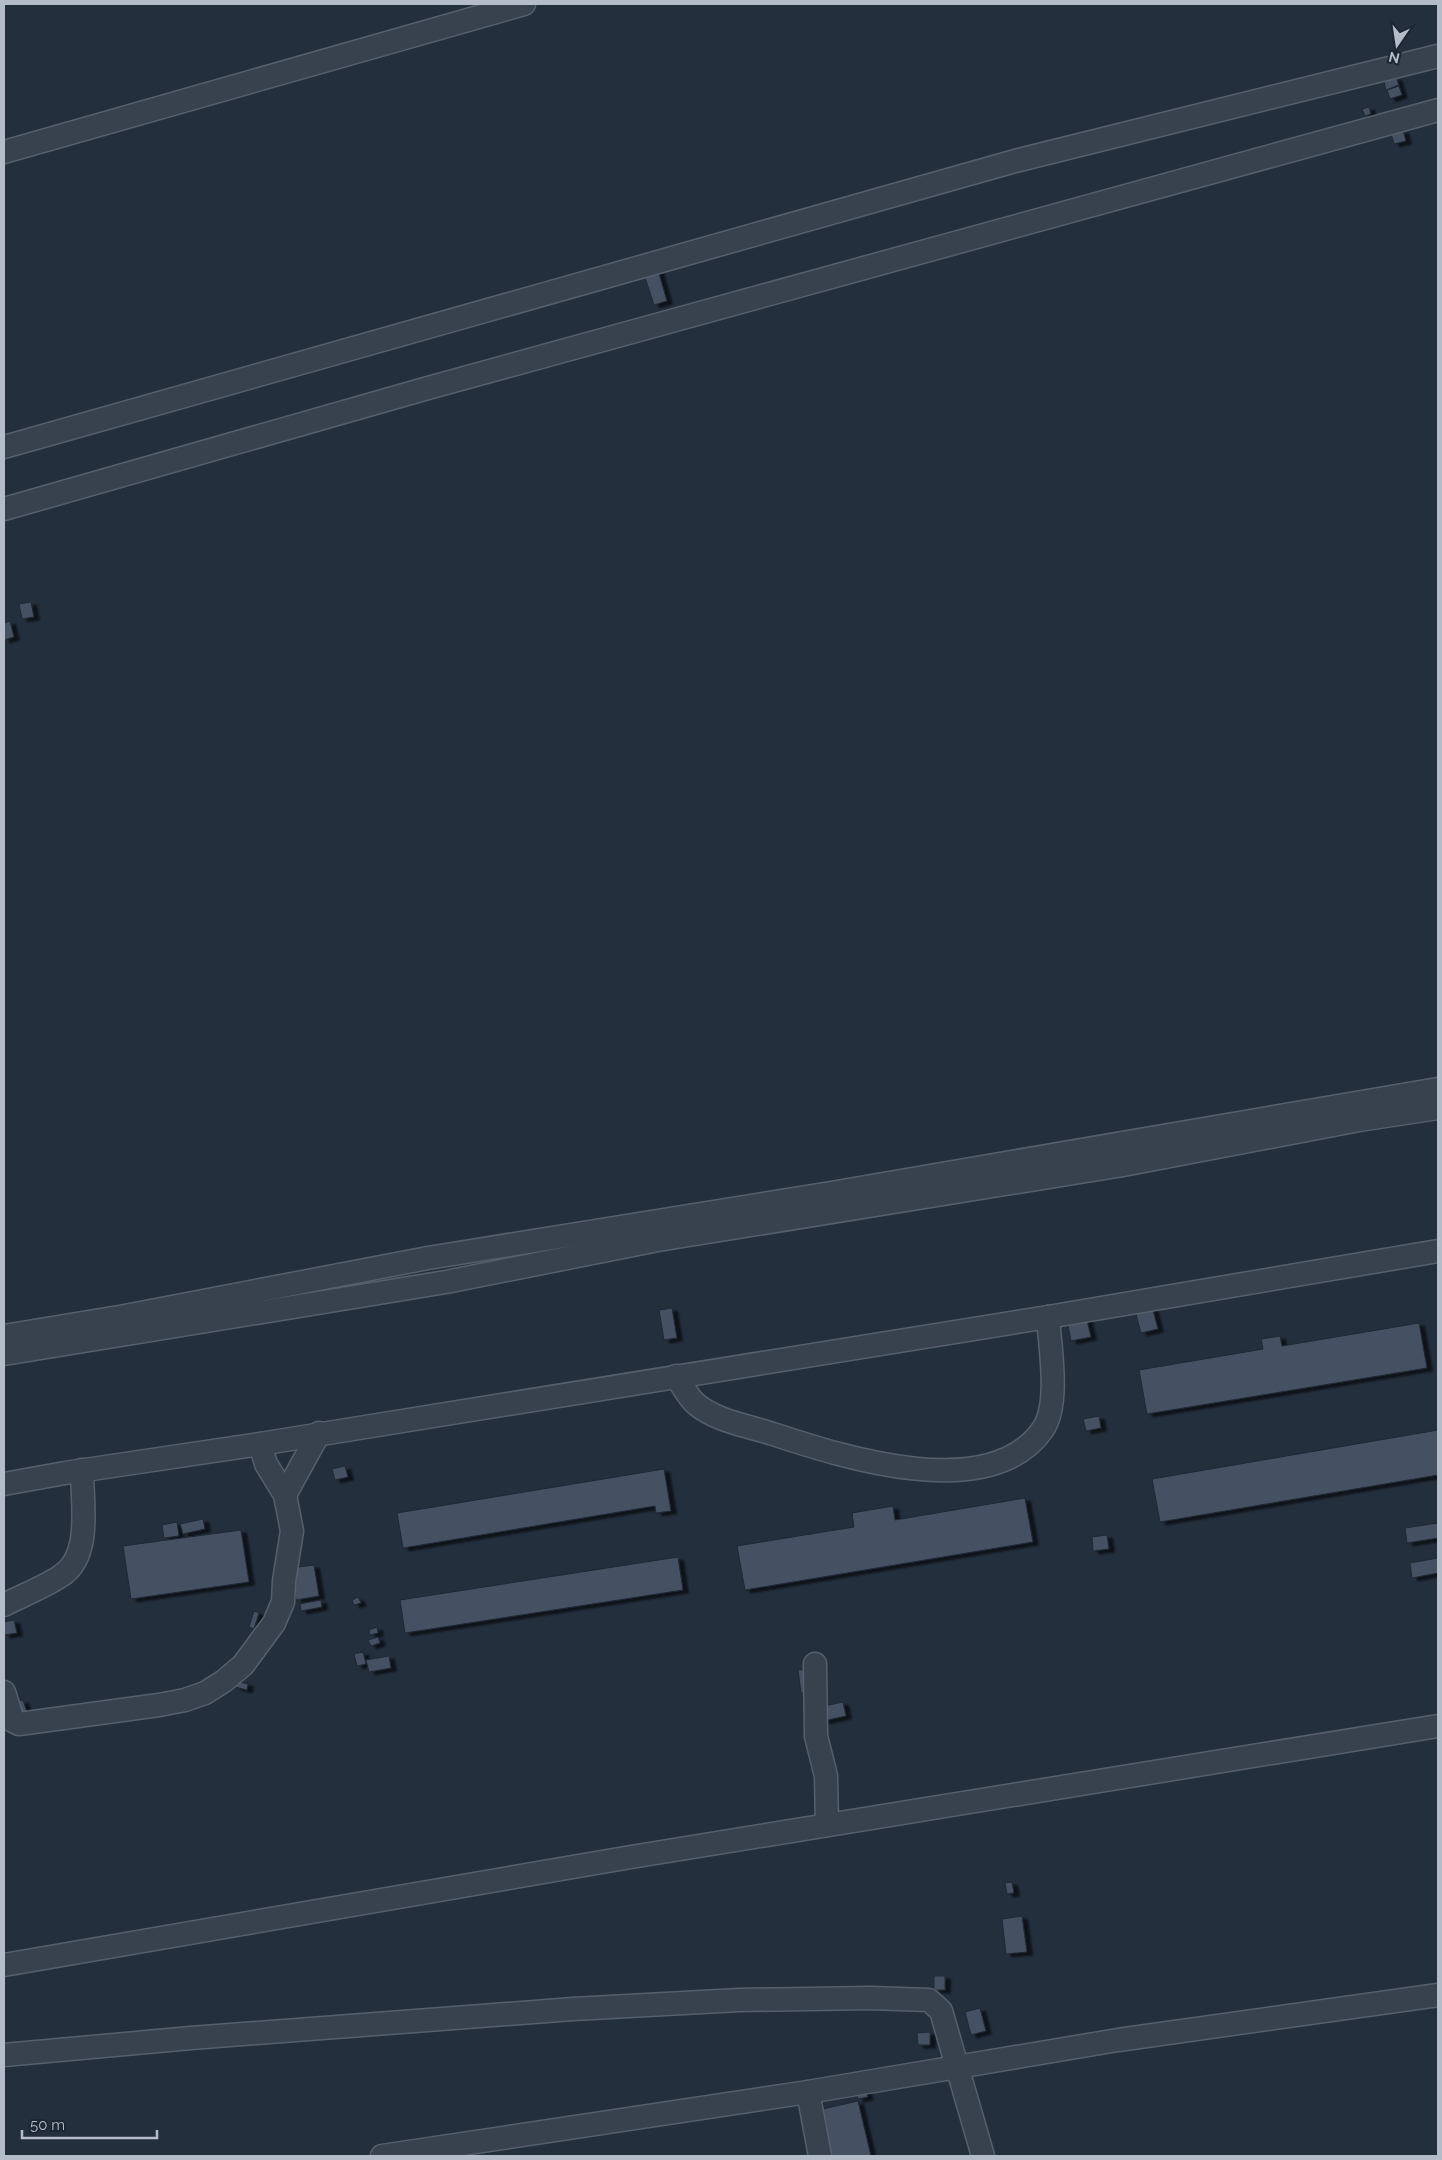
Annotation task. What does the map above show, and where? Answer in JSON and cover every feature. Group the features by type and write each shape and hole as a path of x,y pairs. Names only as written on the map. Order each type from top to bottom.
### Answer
{"street":[{"path":"4,152 524,4"},
{"path":"4,446 1015,161 1438,56"},
{"path":"4,509 428,388 1438,110"},
{"path":"4,1336 124,1316 428,1258 841,1191 1438,1089"},
{"path":"4,1354 426,1285 658,1240 1025,1179 1122,1165 1359,1120 1438,1108"},
{"path":"4,1484 82,1470 260,1444 1048,1317 1438,1251"},
{"path":"676,1376 696,1404 717,1416 801,1443 858,1459 897,1467 936,1470 974,1469 1010,1457 1032,1443 1044,1427 1051,1405 1052,1366 1048,1317"},
{"path":"285,1495 319,1434"},
{"path":"5,1703 12,1721 19,1724 159,1705 205,1693 224,1681 243,1665 262,1642 274,1623 283,1602 284,1581 292,1531 285,1495 266,1464 260,1444"},
{"path":"4,1605 61,1577 79,1558 82,1546 82,1470"},
{"path":"815,1664 816,1736 826,1776 828,1826"},
{"path":"4,1966 828,1826 1438,1726"},
{"path":"382,2156 808,2092 1118,2040 1438,1995"},
{"path":"4,2055 191,2038 573,2009 739,2000 870,1998 929,2000 942,2011 982,2156"},
{"path":"808,2092 820,2156"}],"building":[{"path":"1396,77 1399,85 1386,90 1384,82"},
{"path":"1399,86 1402,95 1390,99 1387,90"},
{"path":"1369,107 1371,114 1365,116 1362,109"},
{"path":"1403,130 1406,141 1394,144 1391,134"},
{"path":"658,270 667,301 654,305 644,274"},
{"path":"31,602 34,617 22,619 19,604"},
{"path":"10,621 14,637 4,640 4,623"},
{"path":"1152,1306 1158,1329 1141,1333 1135,1311"},
{"path":"672,1308 677,1338 664,1340 659,1310"},
{"path":"1086,1316 1091,1337 1071,1341 1067,1320"},
{"path":"1419,1323 1427,1368 1147,1414 1139,1370 1263,1349 1261,1339 1280,1336 1282,1346"},
{"path":"1099,1416 1101,1428 1086,1431 1083,1419"},
{"path":"1438,1430 1438,1475 1160,1522 1152,1479"},
{"path":"345,1466 348,1477 335,1480 332,1469"},
{"path":"664,1469 671,1511 656,1513 655,1506 403,1548 397,1513"},
{"path":"1025,1498 1033,1542 745,1590 737,1546 854,1527 852,1513 893,1506 895,1520"},
{"path":"203,1519 205,1529 183,1534 180,1524"},
{"path":"177,1522 179,1536 164,1538 162,1525"},
{"path":"1438,1523 1438,1538 1407,1543 1405,1528"},
{"path":"241,1530 249,1582 131,1599 123,1546"},
{"path":"1107,1535 1109,1549 1093,1551 1092,1537"},
{"path":"678,1557 683,1590 405,1633 400,1600"},
{"path":"1438,1558 1438,1573 1412,1578 1410,1563"},
{"path":"314,1565 319,1596 296,1600 291,1568"},
{"path":"358,1597 361,1603 354,1605 352,1600"},
{"path":"321,1600 322,1607 301,1611 300,1604"},
{"path":"254,1611 259,1613 254,1629 249,1627"},
{"path":"14,1620 17,1633 4,1635 4,1622"},
{"path":"377,1627 378,1633 370,1635 369,1630"},
{"path":"378,1637 380,1643 371,1646 368,1640"},
{"path":"363,1652 366,1664 357,1666 354,1654"},
{"path":"389,1656 391,1668 369,1672 366,1660"},
{"path":"810,1669 812,1692 801,1693 798,1670"},
{"path":"236,1681 248,1684 247,1690 235,1687"},
{"path":"23,1700 27,1712 16,1715 12,1703"},
{"path":"843,1702 846,1716 823,1721 820,1707"},
{"path":"1012,1882 1014,1893 1007,1894 1005,1883"},
{"path":"1022,1916 1027,1952 1006,1954 1002,1919"},
{"path":"934,1976 945,1976 945,1990 934,1990"},
{"path":"980,2008 986,2031 971,2035 965,2012"},
{"path":"930,2032 930,2045 918,2045 917,2033"},
{"path":"865,2089 868,2097 858,2099 856,2091"},
{"path":"858,2101 871,2156 825,2156 814,2111"}]}
